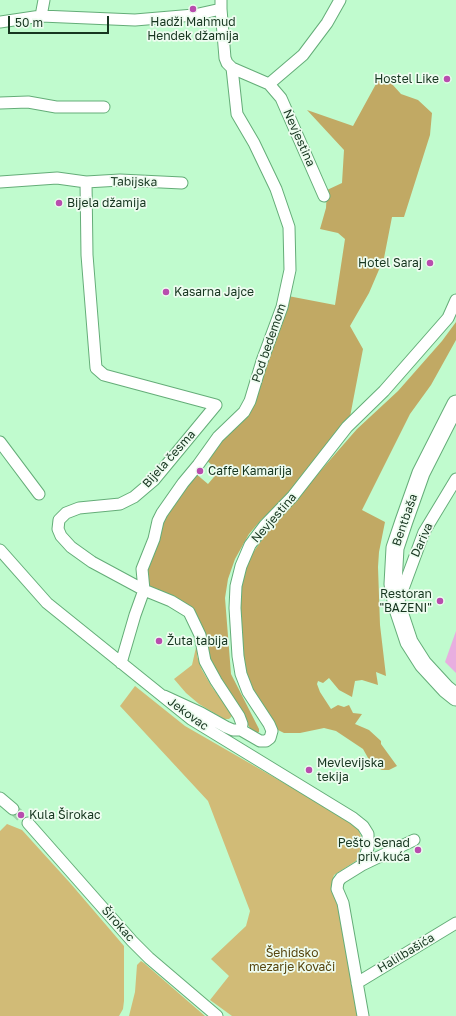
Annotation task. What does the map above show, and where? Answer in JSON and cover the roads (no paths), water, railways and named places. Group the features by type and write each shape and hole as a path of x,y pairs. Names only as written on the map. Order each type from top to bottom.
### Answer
{"main road":[{"name":"Bentbaša","path":"456,404 421,474 394,548 393,584 397,606 410,642 423,664 446,689 456,697"}],"street":[{"path":"41,16 44,0"},
{"path":"269,84 303,55 327,23 340,0"},
{"path":"0,22 41,16 135,20 194,15 221,4"},
{"name":"Pod bedemom","path":"121,663 144,590 142,569 154,539 158,521 183,483 198,466 218,437 244,412 250,401 262,361 282,307 290,270 290,227 276,189 254,143 237,114 232,68 227,63 225,58 221,4"},
{"name":"Nevjestina","path":"232,68 269,84 281,98 324,196"},
{"path":"0,103 28,102 56,107 104,108"},
{"name":"Tabijska","path":"0,182 56,178 86,182 120,180 182,183"},
{"name":"Bijela česma","path":"86,182 87,255 96,368 104,375 216,405 154,480 134,497 120,504 79,508 66,513 59,520 58,529 61,536 71,547 92,562 144,590 171,601 189,612 200,635 205,661 239,716 242,724 241,730"},
{"name":"Nevjestina","path":"164,696 229,728 237,731 241,730 260,741 266,741 270,738 272,731 266,717 248,692 241,674 238,656 235,608 236,586 241,566 250,545 265,525 293,496 347,427 384,391 448,318 456,300"},
{"path":"0,442 39,494"},
{"name":"Dariva","path":"397,606 424,532 456,479"},
{"name":"Jekovac","path":"0,550 47,603 191,719 353,818 363,826 368,834 368,848 362,865"},
{"path":"0,798 13,809"},
{"name":"Širokac","path":"28,823 149,958 216,1016"},
{"path":"363,1016 343,903 337,890 338,882 341,878 362,865 414,840"},
{"name":"Halilbašića","path":"357,983 456,923"}],"tunnel":[{"path":"13,809 28,823"}],"place":[{"name":"Hadži Mahmud Hendek džamija","path":"193,9"},
{"name":"Hostel Like","path":"447,79"},
{"name":"Bijela džamija","path":"59,203"},
{"name":"Hotel Saraj","path":"430,263"},
{"name":"Kasarna Jajce","path":"166,292"},
{"name":"Caffe Kamarija","path":"200,471"},
{"name":"Restoran \"BAZENI\"","path":"440,601"},
{"name":"Žuta tabija","path":"159,641"},
{"name":"Mevlevijska tekija","path":"309,770"},
{"name":"Kula Širokac","path":"21,815"},
{"name":"Pešto Senad priv.kuća","path":"418,850"}],"park label":[{"name":"Šehidsko mezarje Kovači","path":"292,960"}]}
